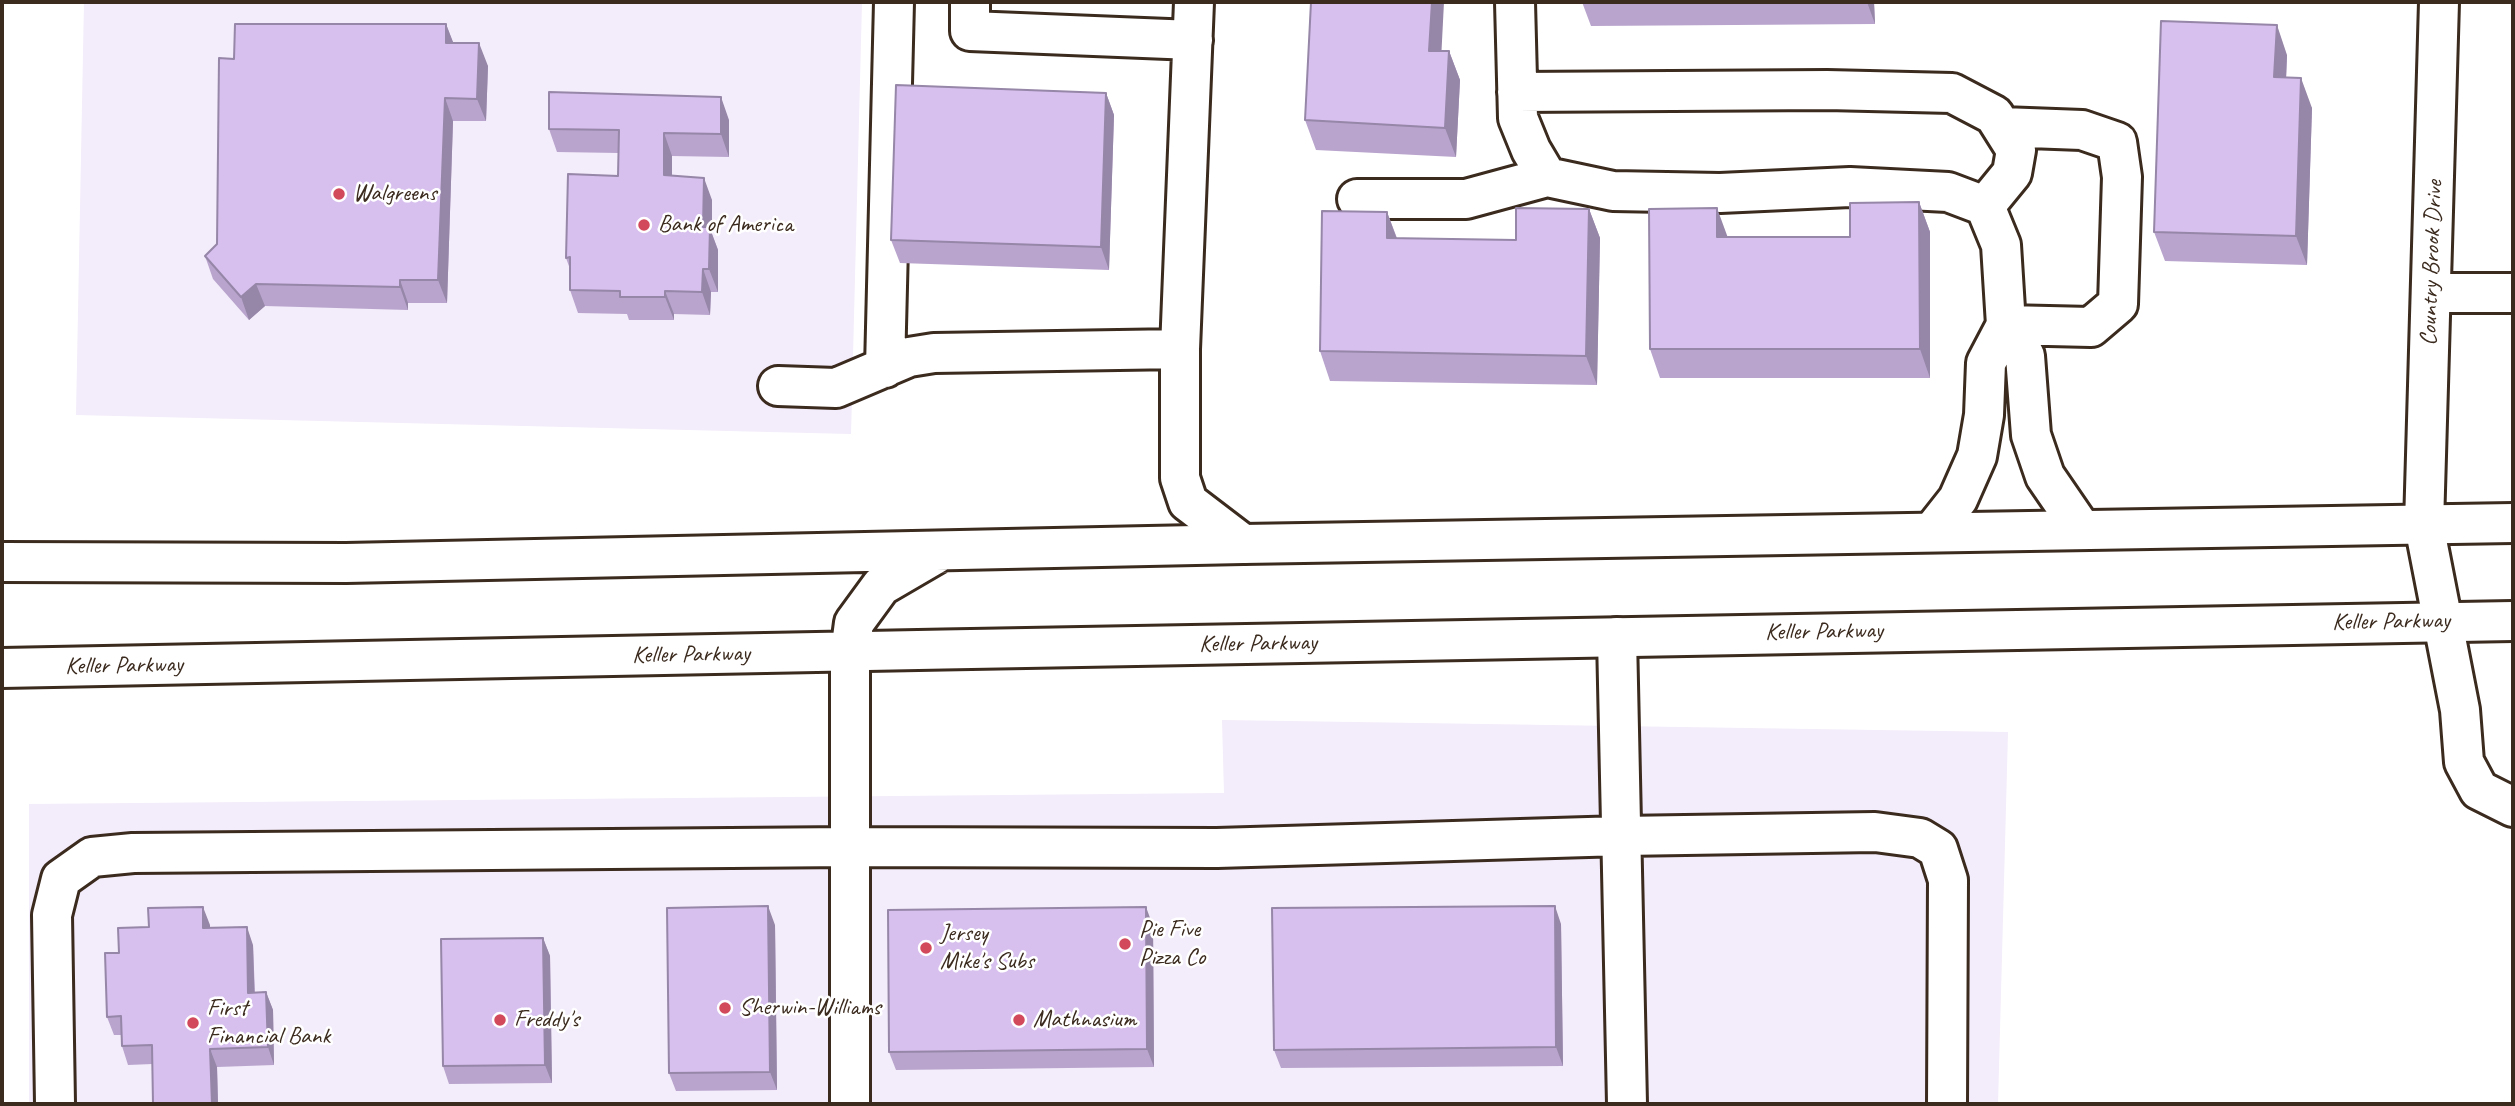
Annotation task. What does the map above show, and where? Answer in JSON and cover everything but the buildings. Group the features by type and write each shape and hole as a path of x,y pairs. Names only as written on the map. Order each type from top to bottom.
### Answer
{"main road":[{"path":"885,368 894,2"},
{"path":"970,2 970,31 1193,40"},
{"path":"1194,2 1180,349 1180,478 1188,502 1243,544"},
{"path":"1516,2 1518,118 1531,150 1547,177"},
{"name":"Country Brook Drive","path":"2439,2 2424,525 2460,710 2464,762 2479,790 2513,807"},
{"path":"1517,92 1828,90 1952,93 1994,115 2016,149 2012,173 1985,206"},
{"path":"2002,127 2082,130 2117,142 2123,177 2118,304 2091,327 2006,325"},
{"path":"1357,199 1466,199 1547,177 1612,191 1720,193 1850,187 1948,192 1985,206 2001,245 2006,325 2025,356 2031,435 2045,477 2082,530"},
{"path":"2431,293 2513,293"},
{"path":"1932,532 1958,499 1977,456 1984,415 1986,363 2006,325"},
{"path":"778,386 836,388 909,357 934,353 1180,349"},
{"path":"2,562 346,563 1243,544 2513,523"},
{"path":"850,1104 850,653 854,623 881,586 943,550"},
{"name":"Keller Parkway","path":"2,668 850,653 2053,626 2513,621"},
{"path":"1617,637 1627,1104"},
{"path":"55,1104 52,915 61,879 92,857 133,853 1217,848 1622,836 1875,832 1920,838 1938,849 1948,880 1947,1104"}],"shaded area":[{"path":"84,2 862,2 851,434 76,415"},
{"path":"1222,720 2008,732 1998,1104 29,1104 29,804 1224,793"}],"place":[{"name":"Walgreens","path":"339,194"},
{"name":"Bank of America","path":"644,225"},
{"name":"Pie Five Pizza Co","path":"1125,944"},
{"name":"Jersey Mike's Subs","path":"926,948"},
{"name":"Sherwin-Williams","path":"725,1008"},
{"name":"Freddy's","path":"500,1020"},
{"name":"Mathnasium","path":"1019,1020"},
{"name":"First Financial Bank","path":"193,1023"}]}
